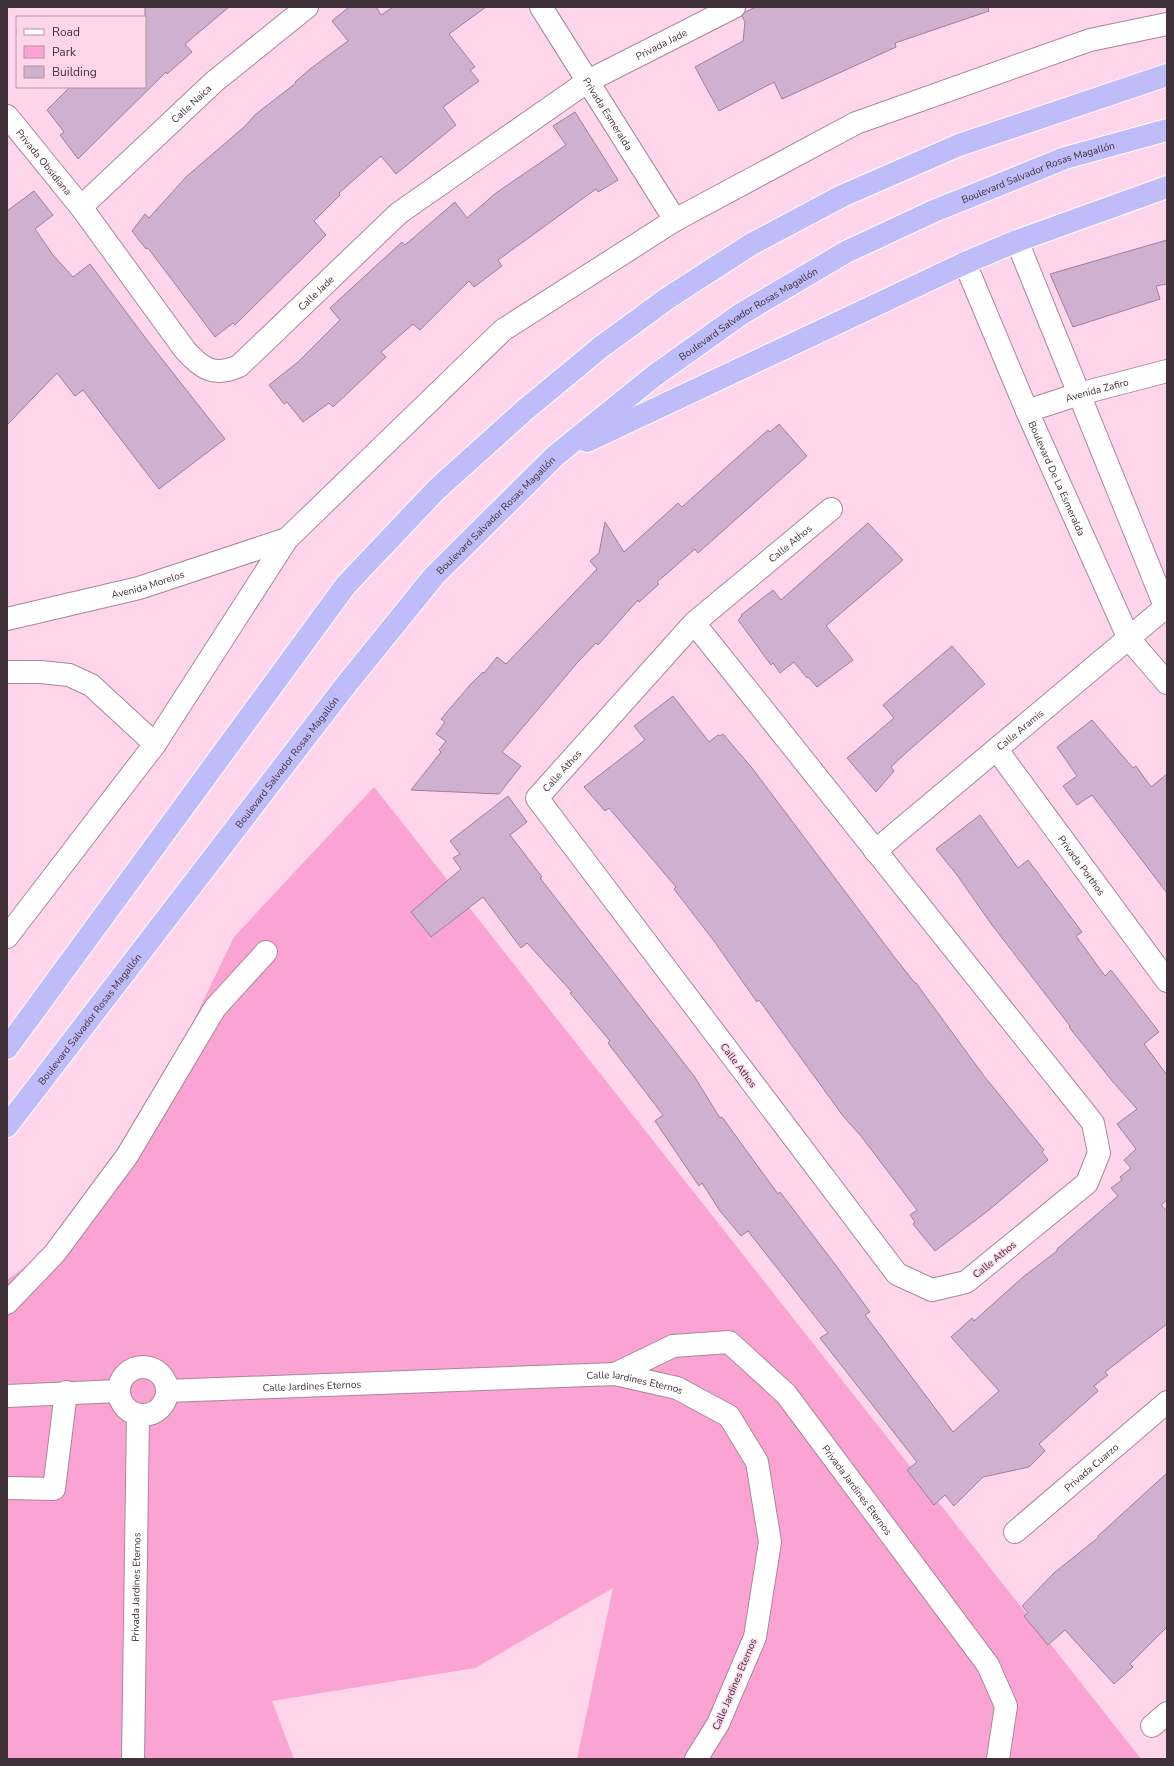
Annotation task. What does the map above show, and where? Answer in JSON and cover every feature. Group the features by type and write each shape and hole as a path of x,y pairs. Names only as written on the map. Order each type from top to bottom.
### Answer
{"highway":[{"path":"7,1048 346,585 437,489 526,409 601,348 668,298 750,245 842,196 959,146 1167,75"},
{"name":"Boulevard Salvador Rosas Magallón","path":"7,1126 336,698 430,582 555,456 654,376 741,314 846,252 934,211 1065,158 1167,130"},
{"path":"555,456 965,263 1017,241 1167,187"}],"street":[{"name":"Calle Naica","path":"81,207 215,80 307,7"},
{"name":"Privada Esmeralda","path":"541,7 675,220"},
{"name":"Privada Jade","path":"588,81 734,7"},
{"path":"7,937 155,744 287,539 503,330 675,220 856,123 1090,40 1167,24"},
{"name":"Calle Jade","path":"81,207 185,350 198,365 211,370 225,372 239,366 399,213 588,81"},
{"name":"Privada Obsidiana","path":"7,116 81,207"},
{"path":"1017,241 1166,608"},
{"name":"Boulevard De La Esmeralda","path":"965,263 1027,411 1129,639 1167,683"},
{"name":"Avenida Zafiro","path":"1027,411 1079,394 1167,371"},
{"name":"Calle Athos","path":"694,623 1093,1123 1099,1153 1087,1183 966,1282 932,1290 897,1274 537,798 694,623 831,509"},
{"name":"Avenida Morelos","path":"7,619 139,588 287,539"},
{"name":"Calle Aramis","path":"875,851 1166,608"},
{"path":"7,672 41,672 69,675 91,685 155,744"},
{"name":"Privada Porthos","path":"997,750 1167,981"},
{"path":"7,1303 55,1253 127,1156 215,1008 266,952"},
{"name":"Privada Jardines Eternos","path":"615,1374 673,1346 729,1342 786,1394 988,1665 1006,1706 998,1759"},
{"path":"138,1367 149,1368 159,1372 165,1381 168,1391 165,1402 158,1410 149,1414 138,1415 128,1410 121,1401 119,1391 121,1380 128,1372 138,1367"},
{"name":"Calle Jardines Eternos","path":"168,1391 615,1374 677,1388 729,1416 758,1462 770,1542 755,1637 718,1724 696,1759"},
{"path":"7,1396 66,1392 119,1391"},
{"path":"7,1488 54,1489 66,1392"},
{"name":"Privada Cuarzo","path":"1016,1532 1167,1402"},
{"name":"Privada Jardines Eternos","path":"134,1759 138,1415"}],"green space":[{"path":"374,787 1141,1759 577,1759 613,1588 475,1668 272,1701 294,1759 7,1759 7,1280 74,1231 165,1080 234,937"}],"building":[{"path":"145,7 229,7 185,44 192,52 167,74 166,72 78,159 60,135 64,132 47,110 69,88 146,88"},
{"path":"349,7 376,7 381,15 393,7 486,7 449,34 475,67 470,70 479,81 443,107 456,125 396,174 381,156 339,193 340,195 314,221 326,235 235,325 233,323 215,337 148,248 146,249 132,231 145,214 149,218 186,177 244,127 256,114 296,83 295,82 310,69 348,41 332,21"},
{"path":"756,7 988,7 989,11 895,43 896,47 782,99 774,82 719,111 695,67 743,41 745,22 742,16 745,12"},
{"path":"575,112 618,180 598,192 596,189 498,260 502,266 474,287 469,281 420,330 413,324 381,352 386,357 333,407 329,403 303,422 287,402 284,404 269,385 298,362 340,320 330,308 402,242 405,245 455,202 467,218 496,193 566,145 553,126"},
{"path":"34,191 53,215 35,229 53,255 73,277 90,264 147,340 225,439 159,489 83,390 75,396 57,373 7,425 7,211"},
{"path":"1167,240 1167,284 1156,286 1160,299 1073,327 1050,274"},
{"path":"779,424 807,456 698,553 695,549 657,582 659,584 639,602 638,600 598,645 596,643 577,663 502,752 521,766 499,794 411,790 441,752 439,750 446,741 436,734 445,722 441,719 470,685 483,672 484,673 497,657 506,664 597,569 590,561 599,553 605,522 624,552 678,503 682,507 768,430 770,432"},
{"path":"868,523 903,560 826,626 853,660 817,687 808,677 807,678 794,662 780,673 773,663 771,665 738,620 742,616 741,615 773,590 781,600"},
{"path":"952,646 985,684 891,767 894,771 876,792 847,758 894,718 883,705"},
{"path":"673,696 709,742 718,735 720,736 723,734 752,768 895,958 916,983 984,1076 1044,1150 1042,1152 1048,1160 989,1210 935,1251 913,1224 915,1222 910,1215 917,1210 861,1136 843,1116 759,1000 757,1002 714,941 674,889 676,887 609,808 605,811 584,787 645,740 634,726"},
{"path":"1092,720 1133,768 1136,766 1151,787 1167,774 1167,893 1092,795 1077,805 1063,786 1077,776 1057,747"},
{"path":"508,796 527,822 510,835 542,877 540,878 694,1076 720,1118 722,1117 778,1194 780,1192 837,1267 870,1312 865,1315 953,1432 999,1391 951,1337 972,1318 974,1321 1023,1277 1057,1251 1057,1249 1118,1196 1111,1188 1122,1180 1120,1177 1131,1168 1124,1160 1136,1149 1117,1124 1137,1109 1113,1082 1069,1027 1070,1026 992,925 957,875 936,849 980,815 1018,868 1028,860 1082,932 1076,936 1105,976 1111,970 1159,1032 1144,1044 1167,1075 1167,1200 1161,1205 1167,1211 1167,1324 1105,1372 1108,1375 1094,1386 1098,1391 1039,1444 1045,1451 1029,1467 983,1477 954,1506 945,1495 934,1505 907,1470 917,1462 820,1338 828,1333 748,1231 741,1236 720,1211 702,1183 699,1186 655,1121 663,1115 608,1043 610,1041 570,993 572,992 527,943 521,948 483,897 431,937 411,912 461,869 453,858 460,854 450,841"},
{"path":"1167,1473 1167,1627 1130,1664 1133,1667 1114,1684 1065,1630 1048,1645 1024,1616 1028,1613 1022,1606 1054,1573 1099,1537 1098,1536"}]}
